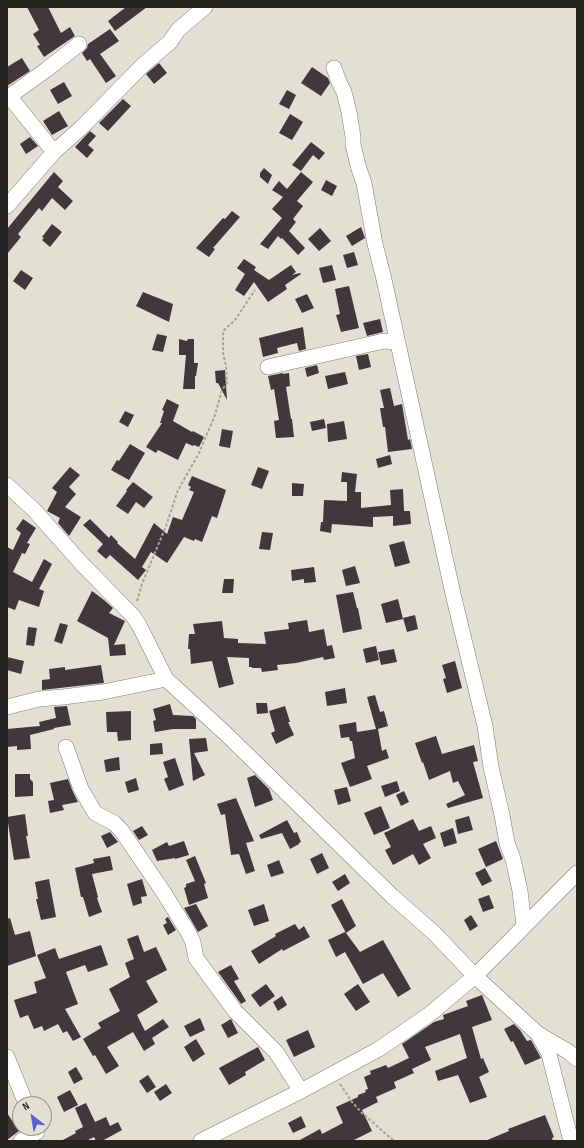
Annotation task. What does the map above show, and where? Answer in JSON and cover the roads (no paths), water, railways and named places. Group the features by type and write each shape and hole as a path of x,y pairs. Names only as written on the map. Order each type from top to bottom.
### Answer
{"street":[{"path":"7,206 54,152 81,128 143,65 170,42 178,30 205,7"},
{"path":"54,152 8,97 79,44"},
{"path":"334,68 344,92 349,112 354,145 359,169 364,183 375,244 383,275 396,342 452,594 485,726 491,767 507,843 513,859 520,891 524,925"},
{"path":"268,367 384,341 396,342"},
{"path":"7,485 34,510 82,564 133,616 166,679 225,733 392,896 434,933 475,976 538,1034 569,1052 577,1059"},
{"path":"7,707 39,698 63,698 103,692 166,679"},
{"path":"66,747 81,789 95,813 114,823 121,830 164,893 188,932 196,958 236,1011 276,1052 301,1091"},
{"path":"201,1141 334,1074 379,1049 430,1014 475,976 577,873"},
{"path":"538,1034 549,1054 571,1141"},
{"path":"7,1057 23,1096"},
{"path":"21,1141 32,1136"}]}
